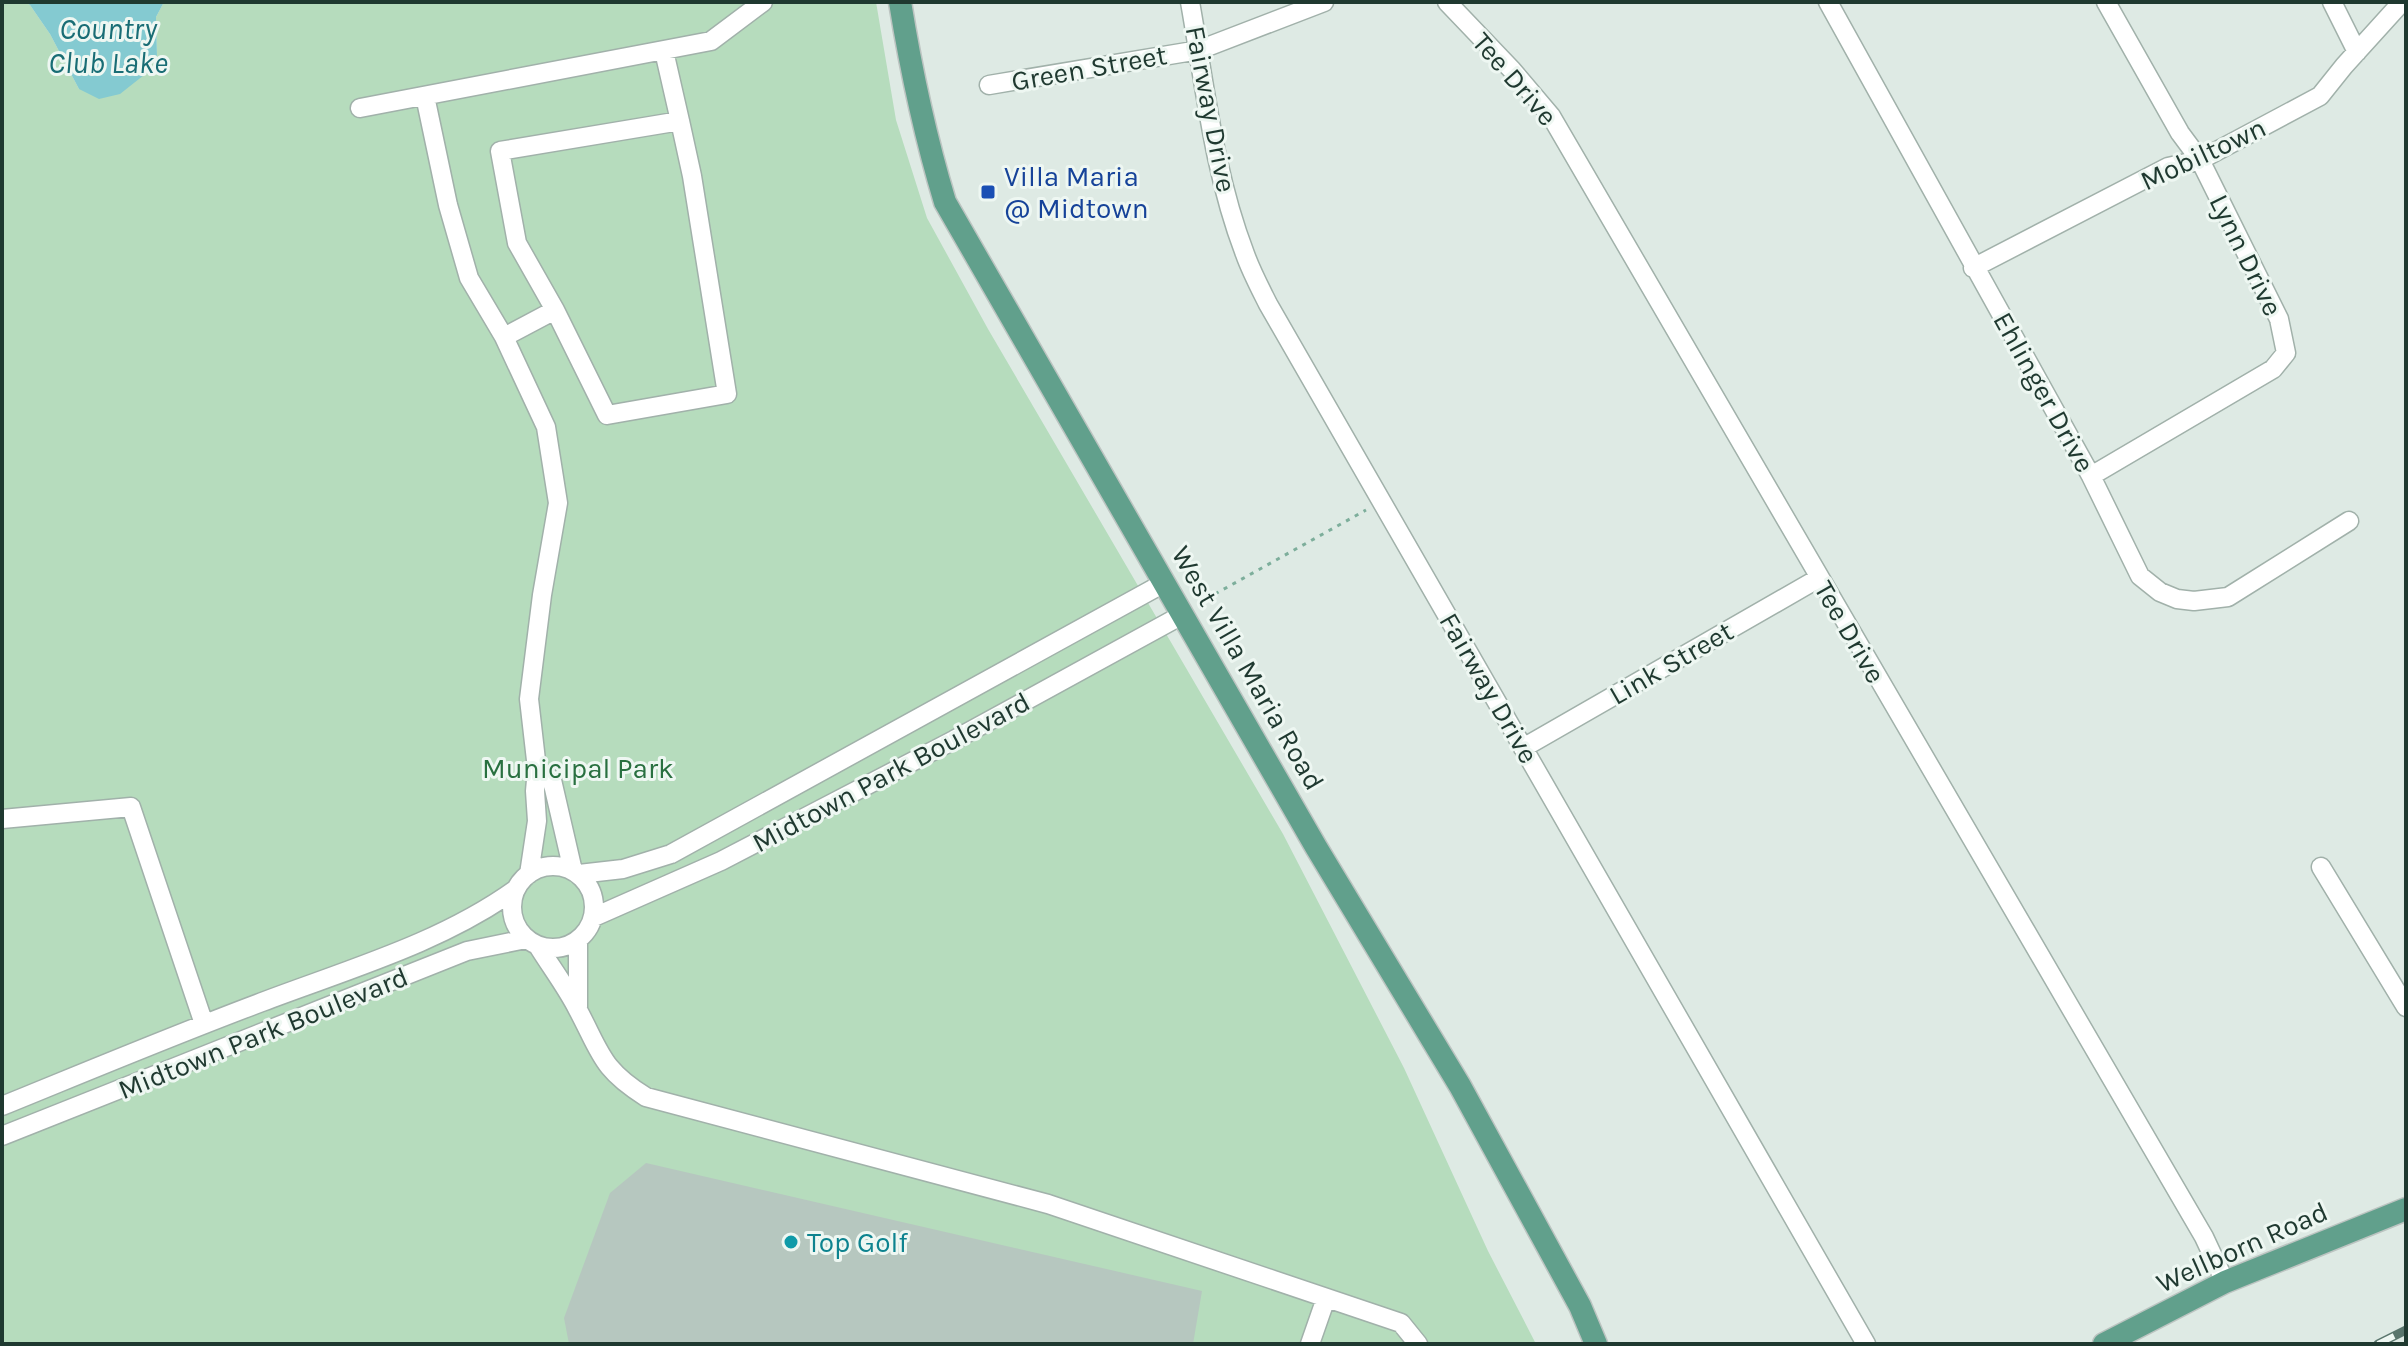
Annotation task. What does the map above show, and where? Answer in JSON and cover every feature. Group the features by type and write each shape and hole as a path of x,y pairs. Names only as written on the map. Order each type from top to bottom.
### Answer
{"main road":[{"name":"West Villa Maria Road","path":"900,2 919,111 945,202 1316,847 1460,1086 1580,1306 1596,1344"},
{"name":"Wellborn Road","path":"2104,1344 2225,1282 2406,1209"}],"street":[{"path":"360,108 711,41 763,2"},
{"name":"Fairway Drive","path":"1190,2 1214,142 1245,255 1268,304 1866,1344"},
{"name":"Green Street","path":"989,85 1199,50 1324,2"},
{"name":"Tee Drive","path":"1447,2 1551,116 2204,1237 2225,1282"},
{"name":"Ehlinger Drive","path":"1828,2 2091,476 2140,576 2160,592 2177,599 2194,601 2228,597 2349,521"},
{"name":"Lynn Drive","path":"2091,476 2273,369 2286,353 2279,319 2200,160 2180,133 2106,2"},
{"path":"2332,2 2357,52"},
{"name":"Mobiltown","path":"1973,268 2168,167 2200,160 2320,96 2402,2"},
{"path":"664,51 680,121 692,176 727,394 607,415 555,310 517,243 500,151 680,121"},
{"path":"425,96 448,205 469,278 504,337 546,427 558,503 529,699 537,769 537,821 529,874"},
{"path":"504,337 555,310"},
{"name":"Link Street","path":"1523,748 1819,578"},
{"name":"Midtown Park Boulevard","path":"576,872 623,869 671,854 1164,583"},
{"name":"Midtown Park Boulevard","path":"594,917 735,854 954,740 1182,615"},
{"path":"532,942 552,949 566,947 578,941 594,917 593,894 576,872 552,780 537,769"},
{"path":"2,819 131,807 204,1024"},
{"path":"576,872 551,866 529,874 516,889 512,902 517,928 532,942 578,1009 592,1042 610,1069 646,1097 1048,1204 1401,1323 1418,1344"},
{"path":"2321,867 2406,1007"},
{"name":"Midtown Park Boulevard","path":"2,1106 204,1024 430,939 486,910 516,889"},
{"path":"578,941 578,1009"},
{"name":"Midtown Park Boulevard","path":"2,1136 467,951 532,942"},
{"path":"1310,1344 1326,1298"}],"path":[{"path":"1215,594 1381,501"}],"green space":[{"name":"Municipal Park","path":"2,2 25,2 30,5 50,34 79,89 144,75 157,57 156,17 164,2 876,2 896,120 927,218 988,329 1283,834 1404,1068 1488,1251 1536,1344 2,1344"}],"water":[{"name":"Country Club Lake","path":"25,2 164,2 156,17 157,56 144,75 120,94 99,99 79,89 50,34"}],"building":[{"name":"Top Golf","path":"646,1163 1202,1291 1193,1344 569,1344 564,1318 610,1193"}],"railway":[{"path":"2378,1344 2406,1330"}],"place":[{"name":"Villa Maria @ Midtown","path":"988,192"},
{"name":"Top Golf","path":"791,1242"}]}
